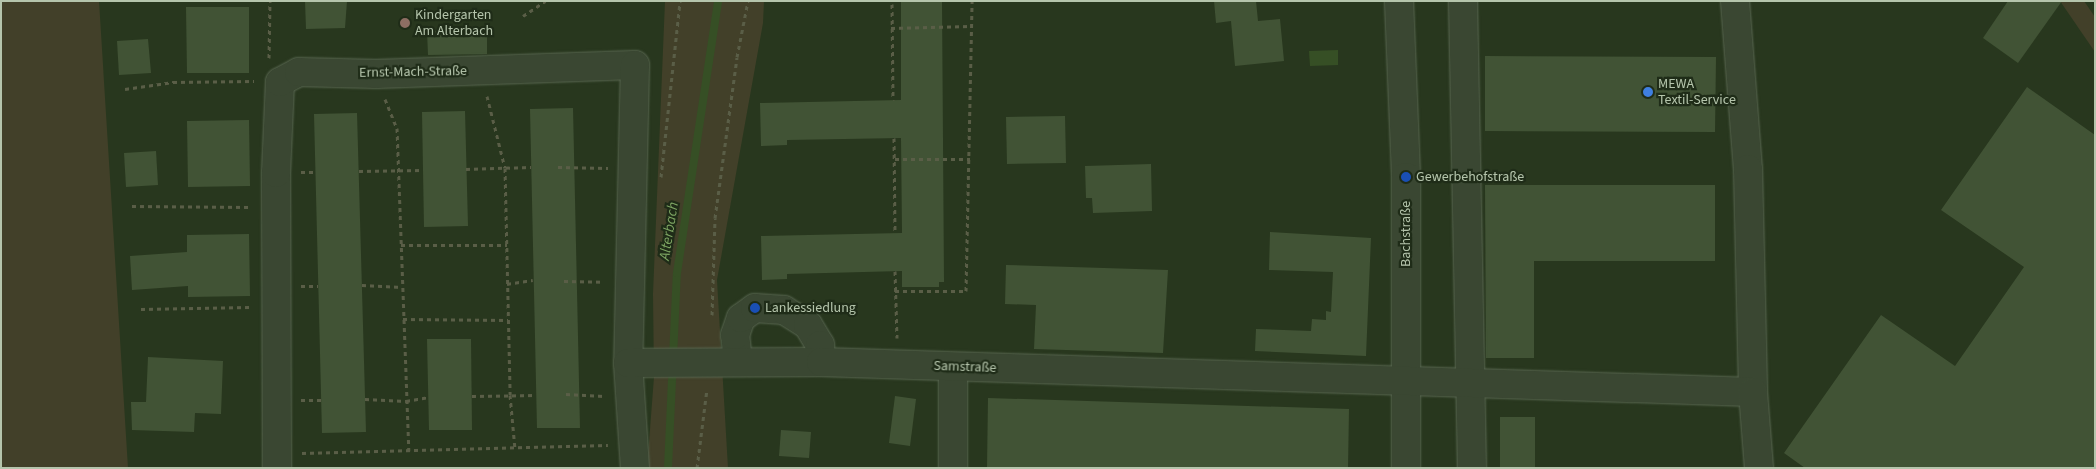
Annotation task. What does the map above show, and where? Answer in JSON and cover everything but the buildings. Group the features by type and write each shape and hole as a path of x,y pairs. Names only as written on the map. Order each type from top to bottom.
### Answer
{"street":[{"name":"Bachstraße","path":"1399,1 1406,177 1406,468"},
{"path":"1462,1 1472,383 1472,468"},
{"path":"1735,1 1748,169 1752,392 1759,468"},
{"name":"Ernst-Mach-Straße","path":"274,81 298,72 376,74 635,65 629,281 641,364"},
{"path":"274,81 277,468"},
{"path":"738,362 735,335 741,318 755,308 784,310 808,325 820,345 821,362"},
{"name":"Samstraße","path":"641,364 705,374 738,362 821,362 1407,379"},
{"path":"635,468 641,364"},
{"path":"953,367 953,468"},
{"path":"1407,379 1472,383 1752,392"}],"path":[{"path":"125,89 174,82 274,81 270,1"},
{"path":"523,16 545,1"},
{"path":"660,188 680,1"},
{"path":"712,322 714,218 737,57 748,1"},
{"path":"895,291 966,291 972,1"},
{"path":"892,4 893,100"},
{"path":"891,28 971,26"},
{"path":"481,71 505,168 510,395 515,449"},
{"path":"376,74 397,128 408,450"},
{"path":"894,138 895,233"},
{"path":"895,159 970,159"},
{"path":"466,168 531,167"},
{"path":"558,167 618,168"},
{"path":"359,171 423,170"},
{"path":"132,206 276,208"},
{"path":"401,246 507,245"},
{"path":"895,271 898,364"},
{"path":"507,284 534,280"},
{"path":"564,281 629,281"},
{"path":"362,285 402,287"},
{"path":"141,309 276,306"},
{"path":"403,319 508,320"},
{"path":"697,468 705,374"},
{"path":"566,394 608,396"},
{"path":"472,396 536,395"},
{"path":"364,399 406,401 428,397"},
{"path":"313,453 515,449 589,445"}],"shaded area":[{"path":"1,1 99,1 128,468 1,468"},
{"path":"665,1 764,1 763,23 717,280 728,468 647,468 654,377 653,294"},
{"path":"2060,1 2084,1 2095,17 2095,52"},
{"path":"1338,50 1338,65 1310,66 1309,51"}],"waterway":[{"name":"Alterbach","path":"668,468 677,273 718,1"}],"place":[{"name":"Kindergarten Am Alterbach","path":"405,23"},
{"name":"MEWA Textil-Service","path":"1648,92"},
{"name":"Gewerbehofstraße","path":"1406,177"},
{"name":"Lankessiedlung","path":"755,308"}]}
